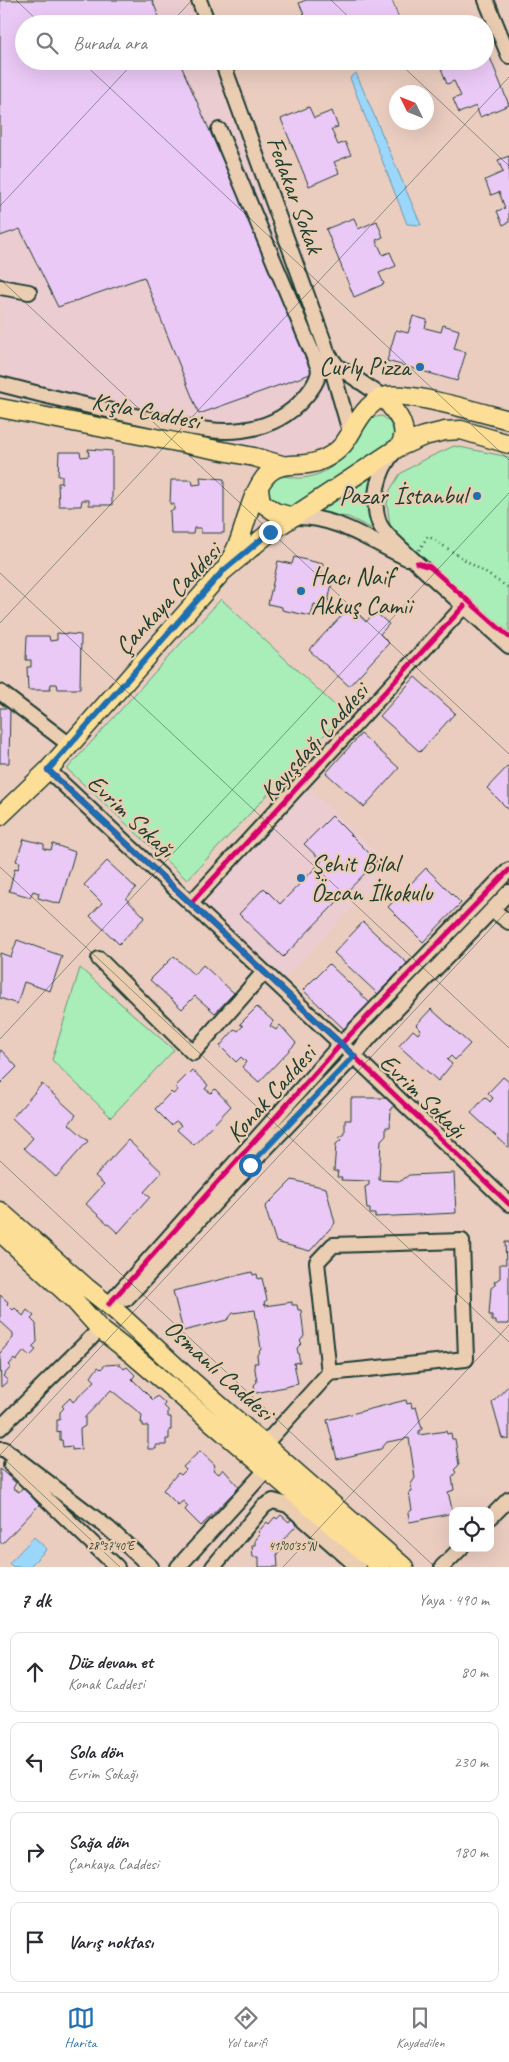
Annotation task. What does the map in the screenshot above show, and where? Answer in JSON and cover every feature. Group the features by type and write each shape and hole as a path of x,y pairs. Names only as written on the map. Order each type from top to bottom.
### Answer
{"main road":[{"path":"399,446 404,434 403,424 383,397 394,395 457,406 509,420"},
{"name":"Kışla Caddesi","path":"0,408 254,457 282,465 305,466 323,460 336,452 351,435 365,410 383,397"},
{"name":"Çankaya Caddesi","path":"0,816 48,770 222,572 270,532 399,446 424,436 445,431 461,430 509,444"},
{"path":"222,572 238,547 249,509 259,489 272,469 282,465"},
{"path":"259,489 261,502 275,512 293,517"},
{"name":"Osmanlı Caddesi","path":"0,1211 87,1288 113,1308 185,1375 404,1567"},
{"name":"Osmanlı Caddesi","path":"0,1232 74,1300 100,1328 381,1567"},
{"path":"100,1328 115,1330 119,1326 113,1308"}],"street":[{"path":"200,0 205,15"},
{"path":"486,0 492,15"},
{"path":"494,19 509,56"},
{"name":"Fedakar Sokak","path":"225,70 324,345"},
{"path":"0,384 84,406 200,428 241,431 269,424 285,416 302,400 319,375 319,369 219,130"},
{"path":"0,286 28,292"},
{"path":"324,345 332,360 338,366 383,397"},
{"path":"324,345 351,435"},
{"path":"399,446 389,458 378,486 377,513 381,526 417,563 509,646"},
{"path":"293,517 319,518 344,526 417,563"},
{"name":"Kayışdağı Caddesi","path":"191,903 464,606"},
{"path":"0,692 70,745"},
{"name":"Evrim Sokağı","path":"48,770 354,1056 509,1204"},
{"name":"Konak Caddesi","path":"113,1308 341,1044 509,870"},
{"name":"Konak Caddesi","path":"113,1308 509,892"},
{"path":"492,910 509,922"},
{"path":"99,959 193,1053 264,972"},
{"path":"264,1445 329,1373 466,1359 462,1241 333,1245 317,1262 329,1373"},
{"path":"0,1428 100,1328"},
{"path":"0,1449 4,1450 108,1528 151,1567"},
{"path":"0,1454 117,1567"},
{"path":"178,1567 267,1469"},
{"path":"494,1514 509,1499"},
{"path":"213,1567 264,1506 273,1501 288,1505 358,1567"},
{"path":"442,1567 456,1552"}],"path":[{"path":"417,563 418,552 428,536 509,588"}],"shaded area":[{"path":"0,0 186,0 193,15 15,15 15,70 215,70 341,421 339,436 320,449 284,456 117,424 0,394"},
{"name":"Şehit Bilal Özcan İlkokulu","path":"308,788 391,866 283,980 206,904 211,889"}],"green space":[{"path":"382,416 392,427 392,440 290,508 271,501 268,490 272,482 280,477 302,478 314,476 335,465 351,448 370,418"},
{"path":"454,446 509,457 509,632 407,543 390,525 387,503 390,490 400,474 421,461"},
{"path":"377,474 369,508 379,532 348,517 318,513"},
{"path":"221,599 344,714 187,880 67,769"},
{"path":"80,968 174,1050 111,1117 52,1060"}],"water":[{"path":"356,73 421,225 407,224 350,78"},
{"path":"34,1537 47,1549 29,1567 13,1567 9,1563"}],"building":[{"path":"0,0 152,0 158,15 15,15 15,70 183,70 316,372 199,414 144,277 58,307 20,229 0,236"},
{"path":"306,0 392,0 398,15 304,15 299,3"},
{"path":"494,68 509,105 480,117 476,106 459,113 453,99 461,96 454,81 447,84 442,70 494,70"},
{"path":"309,107 314,118 332,111 338,127 331,129 338,145 345,142 351,155 334,162 339,173 309,186 281,119"},
{"path":"509,156 509,222 503,225 497,211 505,208 499,192 491,195 485,180 503,172 498,160"},
{"path":"354,218 358,229 377,221 383,237 376,240 383,255 390,252 396,266 379,273 384,284 354,297 326,229"},
{"path":"413,316 427,320 425,328 441,332 443,325 459,330 454,349 466,352 457,381 387,361 396,330 408,333"},
{"path":"88,449 112,451 112,505 89,505 89,500 82,500 81,506 59,506 58,483 62,483 62,476 58,476 59,452 80,452 81,457 89,456"},
{"path":"200,477 224,479 224,533 201,533 201,528 194,528 193,534 171,534 170,511 174,510 174,504 170,504 171,480 192,480 193,485 201,484"},
{"name":"Hacı Naif Akkuş Camii","path":"294,557 323,564 321,575 333,578 327,607 314,604 311,616 282,610 282,607 268,604 278,561 292,564"},
{"path":"350,607 366,622 375,612 389,624 380,634 389,643 349,686 309,650"},
{"path":"57,633 81,635 80,689 58,689 57,684 51,684 50,690 28,690 27,667 31,667 31,660 26,660 27,636 49,636 50,641 57,640"},
{"path":"415,677 455,713 420,752 380,716"},
{"path":"0,708 10,708 9,763 0,763"},
{"path":"361,734 399,768 364,807 326,773"},
{"path":"509,765 509,810 487,788"},
{"path":"332,816 377,861 283,957 239,914 264,888 280,904 322,861 304,844"},
{"path":"24,839 44,844 44,849 51,850 53,844 75,852 60,904 38,898 39,893 33,891 30,897 9,891 15,868 18,869 20,862 16,861"},
{"path":"107,861 136,888 126,899 145,917 119,944 90,916 102,903 84,885"},
{"path":"426,868 461,903 423,942 388,907"},
{"path":"363,922 407,963 378,994 334,953"},
{"path":"17,940 62,956 50,991 24,982 17,1004 0,998 0,953 11,957"},
{"path":"174,956 194,975 203,965 234,993 215,1013 195,996 182,1009 150,980"},
{"path":"329,964 370,1003 345,1030 303,990"},
{"path":"257,1007 273,1021 270,1026 276,1030 280,1025 296,1043 259,1082 242,1067 246,1062 241,1057 236,1062 220,1046 235,1029 238,1031 243,1026 240,1024"},
{"path":"431,1009 470,1044 455,1060 451,1056 447,1060 452,1064 438,1081 399,1046 413,1030 418,1034 421,1030 416,1025"},
{"path":"0,1051 17,1067 0,1084"},
{"path":"192,1070 208,1085 205,1089 211,1093 215,1089 231,1106 194,1145 177,1130 181,1125 176,1121 171,1125 155,1109 171,1092 173,1094 178,1090 175,1087"},
{"path":"503,1077 509,1082 509,1148 471,1113 485,1097 490,1102 493,1098 488,1093"},
{"path":"42,1084 76,1115 69,1124 88,1141 56,1177 24,1148 33,1138 12,1118"},
{"path":"351,1098 394,1098 394,1106 391,1108 390,1127 386,1127 386,1135 381,1140 379,1180 401,1181 409,1175 454,1173 456,1213 375,1217 375,1214 370,1214 370,1209 367,1209 365,1187 369,1185 369,1181 341,1180 342,1177 337,1177 338,1171 334,1171 336,1144 341,1140 339,1138 345,1134 345,1120 351,1120"},
{"path":"128,1140 162,1172 144,1192 150,1197 118,1233 86,1204 104,1184 95,1176"},
{"path":"292,1180 326,1188 335,1223 310,1251 276,1242 265,1207"},
{"path":"505,1242 509,1242 509,1324 496,1324 496,1321 492,1321 492,1315 489,1315 491,1288 496,1284 494,1282 500,1278 500,1264 506,1264"},
{"path":"252,1272 253,1275 257,1274 258,1279 262,1278 267,1300 264,1302 265,1306 292,1302 292,1305 297,1305 298,1310 301,1310 304,1336 300,1341 302,1343 297,1348 300,1362 294,1363 298,1384 256,1393 254,1385 257,1382 254,1363 258,1363 257,1355 261,1349 255,1310 233,1313 227,1320 183,1331 173,1291"},
{"path":"0,1295 13,1310 15,1308 23,1316 27,1310 34,1316 31,1319 36,1324 37,1342 32,1347 36,1350 30,1356 24,1351 16,1361 14,1359 9,1365 11,1367 3,1376 8,1381 1,1387 0,1353 13,1338 13,1333 0,1321"},
{"path":"120,1364 124,1369 127,1367 135,1375 132,1379 153,1400 157,1396 165,1403 164,1406 168,1410 168,1417 171,1417 171,1430 169,1430 169,1439 166,1439 166,1445 156,1445 156,1449 148,1449 148,1426 143,1426 143,1423 141,1423 142,1415 111,1390 85,1417 85,1426 80,1429 81,1449 72,1450 72,1446 63,1447 62,1440 60,1440 60,1431 57,1432 57,1420 60,1420 60,1412 64,1408 62,1406 70,1398 73,1402 95,1381 91,1377 98,1367 101,1369 105,1365"},
{"path":"509,1385 509,1440 502,1438 492,1403"},
{"path":"406,1400 407,1404 411,1403 412,1408 416,1407 422,1429 419,1431 419,1435 446,1431 447,1434 451,1433 452,1439 455,1439 459,1465 454,1470 456,1472 452,1477 454,1490 448,1492 452,1507 449,1507 449,1514 410,1522 408,1513 412,1510 409,1492 412,1491 411,1484 415,1478 409,1438 387,1442 381,1449 337,1459 327,1420"},
{"path":"200,1451 215,1465 213,1470 219,1474 223,1469 239,1487 201,1526 185,1510 188,1506 183,1501 178,1505 163,1490 178,1473 181,1475 186,1470 183,1467"},
{"path":"0,1469 16,1483 13,1488 19,1492 23,1487 39,1505 2,1544 0,1542"},
{"path":"281,1515 289,1522 291,1519 297,1525 281,1542 284,1545 277,1554 278,1567 259,1567 259,1557 253,1557 252,1545 255,1545 255,1539 260,1534 258,1532 267,1522 269,1524 275,1517 277,1519"}],"cycle path":[{"path":"417,563 430,567 509,637"},
{"path":"191,903 464,606"},
{"path":"48,770 354,1056 509,1204"},
{"path":"109,1304 341,1044 509,870"}],"place":[{"name":"Curly Pizza","path":"420,367"},
{"name":"Pazar İstanbul","path":"477,496"},
{"name":"Hacı Naif Akkuş Camii","path":"301,591"},
{"name":"Şehit Bilal Özcan İlkokulu","path":"301,878"}],"route":[{"path":"250,1165 354,1056 48,770 222,572 270,532"}]}
